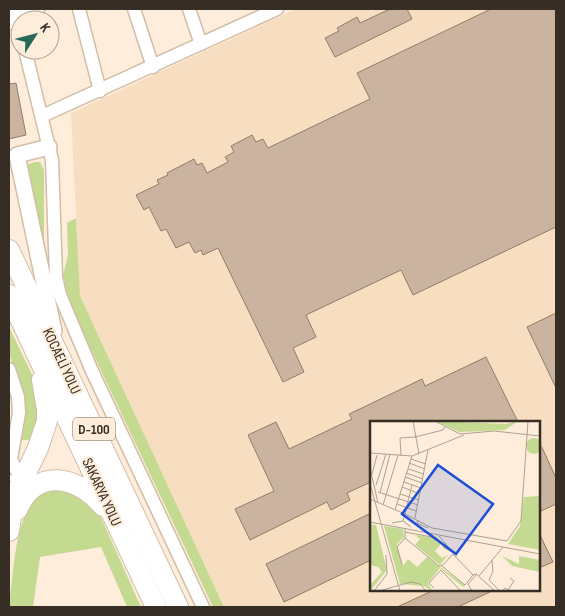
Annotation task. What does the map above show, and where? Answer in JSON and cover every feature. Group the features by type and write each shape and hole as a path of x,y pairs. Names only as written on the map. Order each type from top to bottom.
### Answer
{"highway":[{"name":"KOCAELİ YOLU","path":"9,250 178,607"},
{"name":"SAKARYA YOLU","path":"9,295 156,607"},
{"path":"9,531 18,477 38,448 47,421 46,396 28,333"},
{"path":"9,531 26,494 41,484 52,481 71,481 81,485 96,497 115,520"}],"street":[{"path":"79,9 100,90"},
{"path":"134,9 153,67"},
{"path":"189,9 201,44"},
{"path":"42,116 201,44 250,15 277,9"},
{"path":"28,60 49,147 55,206 56,277 60,295 92,372 203,607"},
{"path":"49,147 16,155 57,350"},
{"path":"9,369 18,397 19,413 11,459 18,477"}],"shaded area":[{"path":"296,9 556,9 556,607 224,607 80,296 71,113"}],"green space":[{"path":"40,162 44,170 44,253 25,165"},
{"path":"76,218 80,296 224,607 213,607 78,322 63,275 68,255 67,223"},
{"path":"9,327 39,389 36,440 22,440 25,407 22,388 9,354"},
{"path":"64,485 98,511 141,607 127,607 101,547 40,557 33,607 9,607 17,544 26,513 33,500 42,491"}],"building":[{"path":"390,9 407,9 412,19 335,57 325,38 339,31 337,28 357,17 360,23"},
{"path":"491,9 556,9 556,227 413,295 401,270 306,315 316,337 293,348 304,372 283,382 218,248 203,255 201,250 195,253 189,242 176,248 166,229 161,231 149,207 144,210 136,195 159,184 157,180 194,159 197,165 202,163 207,173 228,162 225,157 234,152 231,146 252,135 256,142 263,139 268,148 370,99 357,73"},
{"path":"16,83 26,135 9,139 9,84"},
{"path":"556,313 556,388 527,327"},
{"path":"486,357 518,421 370,421 370,482 347,493 350,500 331,510 327,502 250,540 235,509 274,491 248,435 276,422 289,449 352,419 349,414 422,379 425,386"},
{"path":"540,443 556,478 556,504 540,512"},
{"path":"370,513 370,560 284,602 266,564"},
{"path":"540,535 553,562 540,568"},
{"path":"432,591 492,591 458,607 397,607"}]}
